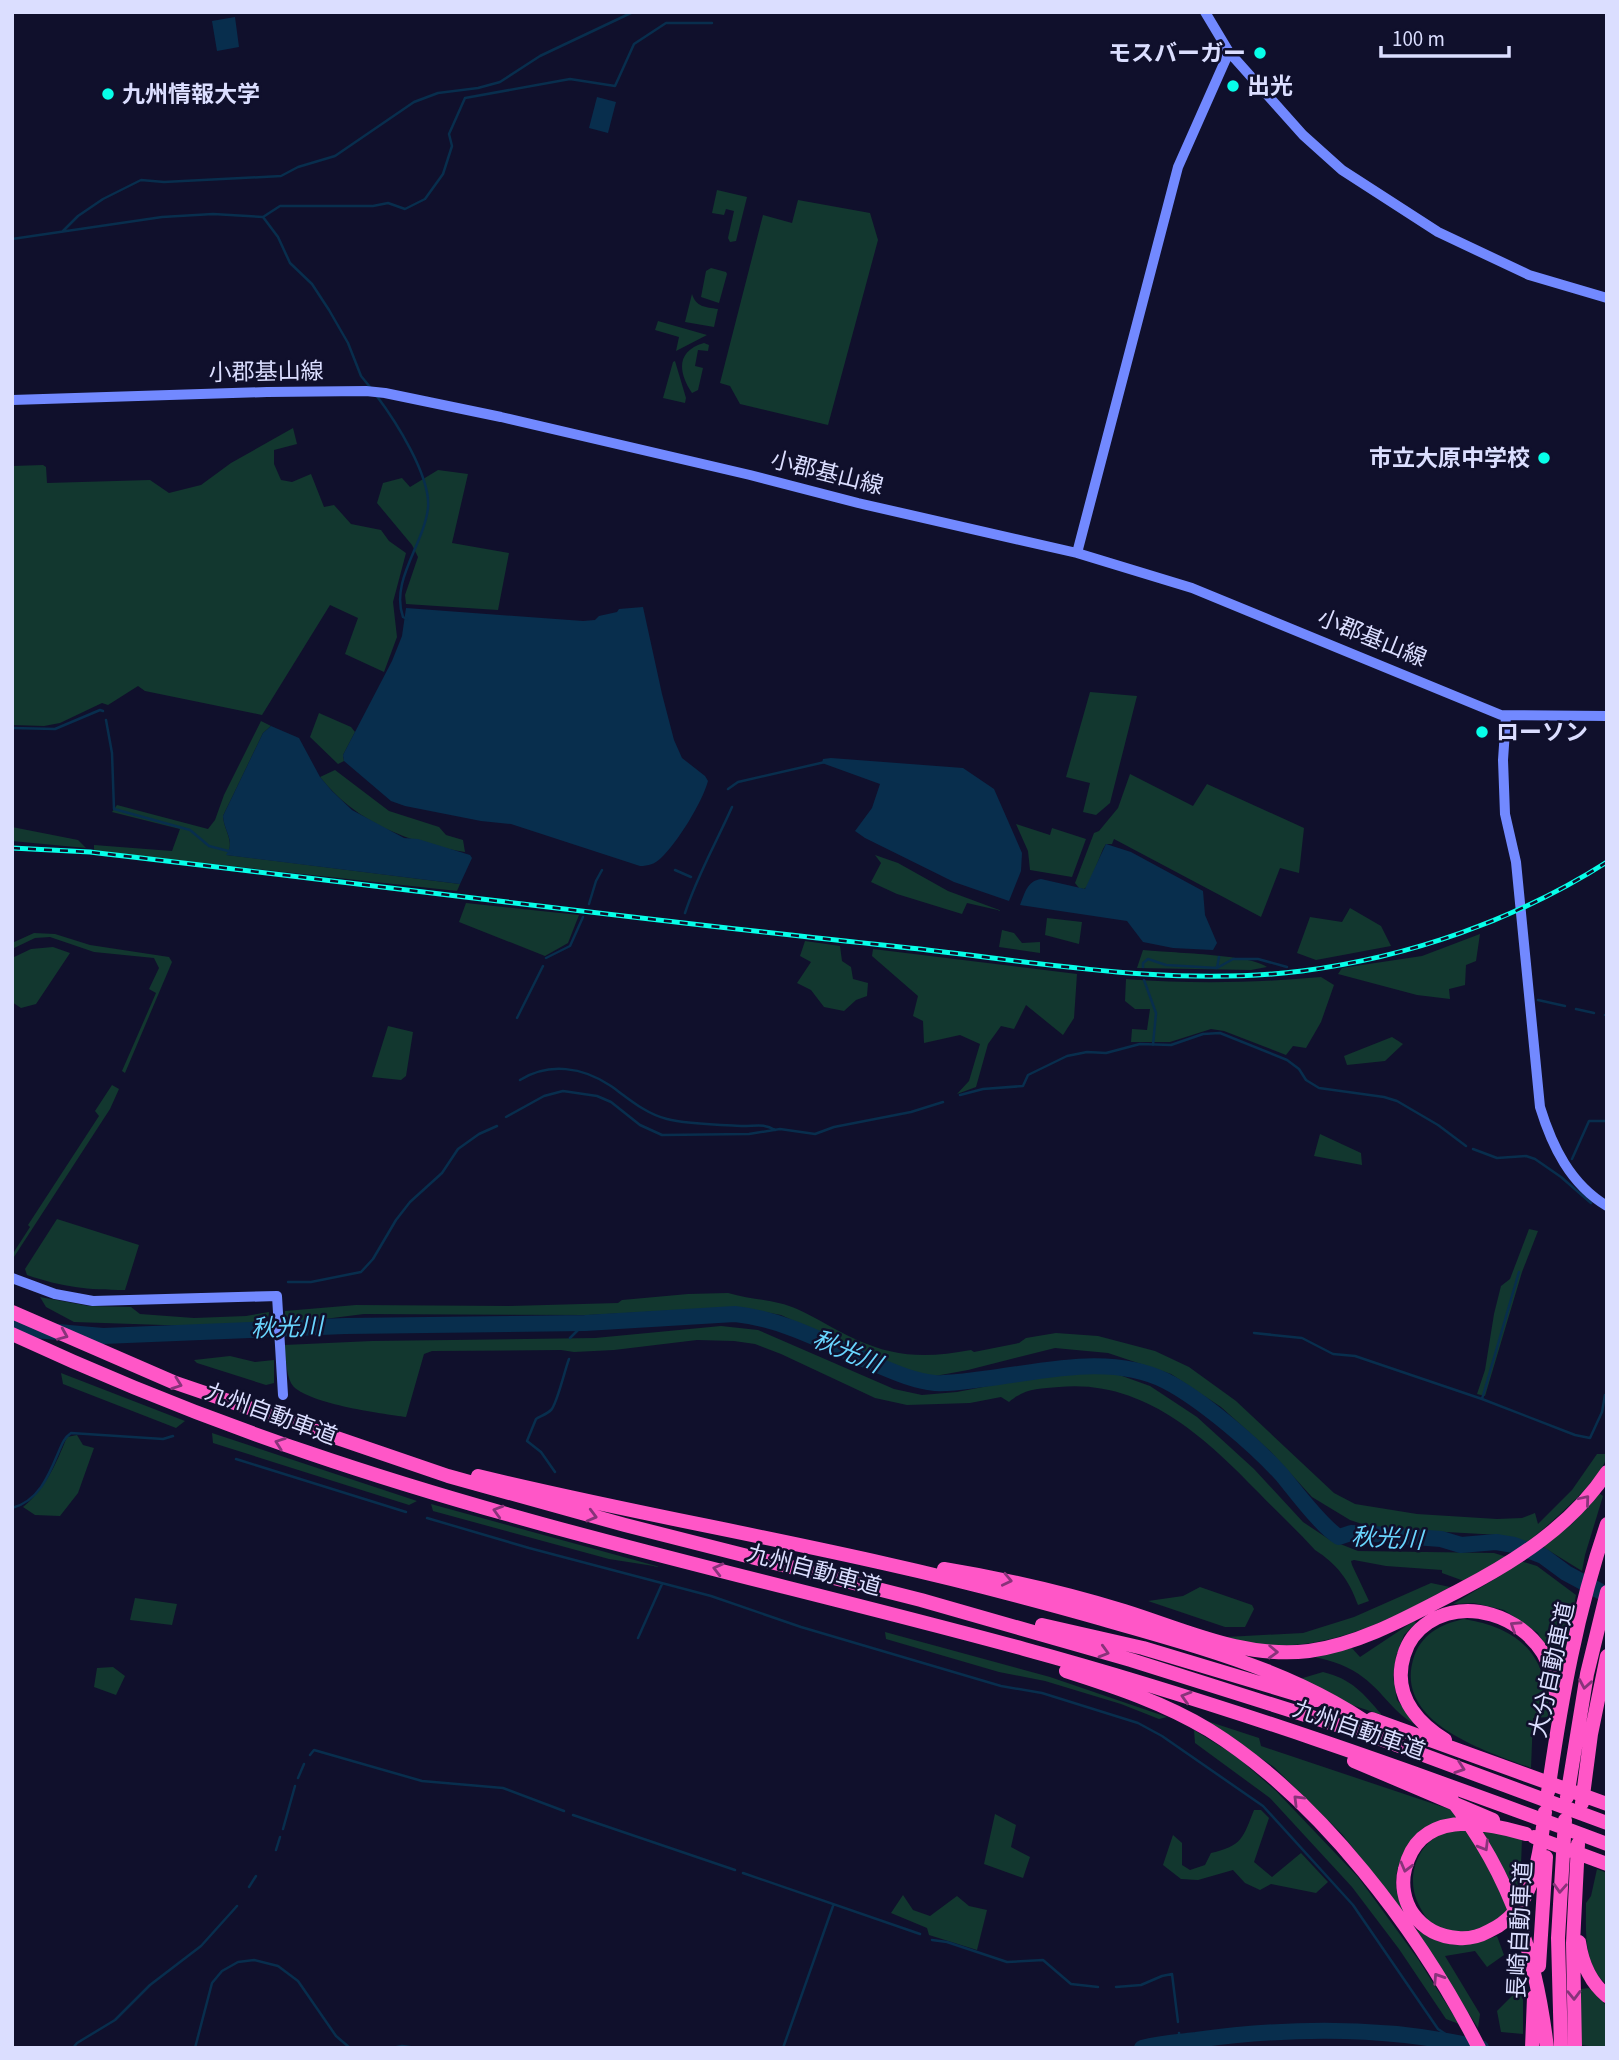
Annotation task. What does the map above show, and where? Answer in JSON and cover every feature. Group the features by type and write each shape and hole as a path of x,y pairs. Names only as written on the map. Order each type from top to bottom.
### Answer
{"highway":[{"name":"九州自動車道","path":"12,1312 173,1382 448,1476 512,1495 921,1600 1236,1692 1375,1737 1602,1821"},
{"name":"九州自動車道","path":"12,1334 214,1419 383,1477 564,1529 1029,1651 1219,1707 1373,1758 1594,1838"},
{"path":"363,1447 630,1511 794,1544 1000,1591 1194,1646 1285,1678 1344,1707 1405,1751 1438,1783 1482,1843 1512,1900 1534,1964 1547,2048"},
{"path":"794,1544 1022,1583 1125,1611 1230,1646 1277,1653 1311,1651 1361,1637 1437,1602 1489,1574 1561,1525 1589,1496 1607,1472"},
{"path":"1598,1559 1607,1524"},
{"name":"大分自動車道","path":"1558,1817 1579,1719 1598,1559 1607,1536"},
{"path":"784,1585 846,1607 975,1643 1123,1690 1182,1715 1227,1742 1268,1772 1292,1794 1357,1866 1421,1952 1476,2042"},
{"name":"大分自動車道","path":"1558,1817 1556,1770 1572,1675 1590,1613 1607,1592"},
{"path":"921,1600 1095,1636 1203,1665 1311,1699 1604,1803"},
{"path":"1534,1777 1445,1740 1421,1722 1407,1703 1401,1681 1403,1659 1412,1637 1428,1622 1458,1612 1482,1612 1517,1626 1536,1643 1548,1663 1556,1689 1556,1770"},
{"path":"1526,1834 1471,1822 1448,1825 1429,1834 1414,1848 1403,1875 1405,1897 1414,1916 1441,1935 1462,1938 1485,1934 1496,1928 1521,1905 1532,1882 1540,1851 1557,1729 1590,1613"},
{"path":"1575,2048 1575,1902 1586,1768 1607,1656"},
{"path":"1219,1707 1262,1727 1346,1757 1526,1834 1607,1864"},
{"path":"1607,1710 1594,1744 1594,1838 1578,1901 1580,1946 1591,1977 1607,1996"},
{"path":"1575,1902 1594,1838 1586,1768"},
{"name":"長崎自動車道","path":"1538,2048 1539,1943 1545,1872 1558,1817"},
{"name":"長崎自動車道","path":"1558,1817 1561,2048"},
{"path":"1532,2048 1536,1944 1545,1872"}],"street":[{"path":"1205,12 1229,52 1303,135 1342,170 1438,232 1529,275 1607,298"},
{"path":"1077,553 1178,167 1229,52"},
{"name":"小郡基山線","path":"12,400 367,391 502,417 1077,553 1203,593 1506,716 1607,716"},
{"path":"1506,716 1503,760 1505,814 1516,862 1540,1107 1548,1133 1567,1169 1596,1200 1607,1206"},
{"path":"12,1278 55,1294 93,1301 277,1296 283,1395"}],"green space":[{"path":"717,190 747,197 736,241 730,242 728,238 734,211 726,209 724,215 712,213"},
{"path":"798,200 870,213 878,240 828,425 740,404 730,386 720,383 763,215 792,223"},
{"path":"711,268 727,274 719,303 701,297 706,271"},
{"path":"692,294 699,304 718,309 714,327 685,322"},
{"path":"658,321 707,335 676,351 679,337 655,330"},
{"path":"704,343 709,345 708,351 698,350 695,366 703,368 698,390 692,393 684,377 682,363 688,351"},
{"path":"675,361 686,398 685,403 663,398"},
{"path":"293,428 297,444 274,450 274,464 281,480 292,482 311,474 324,507 334,505 351,524 381,530 389,541 406,553 393,602 397,637 384,672 345,654 358,618 330,605 262,715 145,691 138,686 108,705 102,703 60,723 44,726 12,725 12,466 43,465 46,467 47,483 150,480 169,493 201,485 231,463"},
{"path":"438,470 468,474 452,543 509,553 498,610 406,604 405,595 418,557 412,545 377,503 383,483 402,478 410,487"},
{"path":"1090,692 1137,696 1110,803 1096,815 1083,812 1090,783 1066,777"},
{"path":"319,713 351,727 355,732 343,755 344,761 338,764 310,737"},
{"path":"261,721 271,726 263,733 223,816 230,840 227,855 460,884 457,891 94,851 94,845 172,851 180,829 112,812 117,805 208,829 215,820 224,795"},
{"path":"335,770 389,811 439,827 446,835 463,840 465,852 424,843 367,819 334,793 320,777"},
{"path":"1130,774 1193,806 1207,784 1304,828 1299,873 1280,868 1261,917 1114,839 1112,844 1106,844 1103,849 1088,886 1079,888 1075,883 1094,833 1099,831 1118,808"},
{"path":"1016,824 1050,835 1052,828 1086,839 1072,877 1030,870 1028,851"},
{"path":"12,827 78,840 86,848 12,841"},
{"path":"875,855 898,863 948,891 1002,911 967,903 962,914 897,894 871,882 881,863"},
{"path":"466,903 579,915 568,943 545,956 459,922"},
{"path":"1350,908 1381,926 1391,946 1316,960 1297,953 1310,917 1342,922"},
{"path":"1047,918 1082,922 1079,944 1045,935"},
{"path":"1002,930 1014,933 1022,943 1040,942 1040,953 999,947"},
{"path":"34,933 55,934 90,945 169,957 172,962 125,1073 122,1071 156,993 149,989 159,968 154,958 94,952 50,937 35,938 12,949 12,943"},
{"path":"1480,934 1476,961 1466,965 1465,985 1449,989 1450,999 1417,995 1338,974 1342,968 1422,956"},
{"path":"805,941 840,946 842,961 851,967 853,979 868,983 867,996 856,1000 844,1011 824,1007 811,990 797,983 811,962 800,956"},
{"path":"53,947 70,953 36,1004 21,1008 12,1002 12,958 31,949"},
{"path":"873,949 1077,974 1074,1018 1063,1035 1026,1005 1014,1029 1001,1026 988,1044 976,1087 957,1094 969,1081 980,1044 960,1035 924,1043 923,1021 913,1016 918,996 872,956"},
{"path":"1143,950 1244,959 1267,967 1251,970 1137,968"},
{"path":"1321,977 1334,985 1321,1022 1306,1048 1293,1046 1286,1055 1224,1031 1211,1029 1170,1042 1131,1042 1132,1029 1147,1030 1150,1009 1135,1009 1125,1001 1126,979 1224,982"},
{"path":"388,1026 413,1032 406,1076 401,1080 372,1077"},
{"path":"1392,1037 1403,1044 1385,1061 1347,1065 1344,1056"},
{"path":"112,1085 119,1089 110,1109 12,1260 12,1255 30,1227 28,1225 99,1116 95,1111"},
{"path":"1320,1134 1361,1153 1362,1165 1314,1156"},
{"path":"57,1219 139,1245 125,1290 75,1287 27,1275 25,1269"},
{"path":"1529,1229 1538,1231 1522,1272 1485,1396 1477,1394 1485,1370 1501,1286 1510,1279"},
{"path":"728,1293 789,1306 870,1345 912,1355 971,1350 974,1352 1056,1333 1098,1336 1155,1351 1189,1367 1236,1401 1334,1493 1355,1504 1417,1514 1497,1519 1522,1518 1535,1513 1538,1524 1572,1490 1597,1454 1607,1454 1597,1475 1586,1488 1527,1542 1500,1535 1374,1528 1350,1520 1312,1497 1270,1451 1221,1407 1171,1374 1108,1353 1055,1348 935,1376 902,1371 781,1315 738,1307 588,1315 364,1314 285,1324 285,1311 356,1305 510,1306 618,1303 622,1300 688,1294"},
{"path":"40,1297 89,1306 131,1307 140,1314 194,1318 246,1316 269,1312 268,1323 193,1326 74,1322 46,1307"},
{"path":"721,1326 758,1330 894,1389 922,1395 957,1392 1066,1371 1111,1372 1150,1386 1197,1417 1254,1469 1303,1522 1330,1540 1358,1551 1494,1553 1537,1566 1576,1595 1563,1663 1552,1661 1538,1633 1504,1610 1474,1603 1453,1604 1500,1576 1464,1581 1442,1573 1442,1570 1386,1566 1354,1560 1351,1561 1352,1565 1369,1601 1358,1605 1351,1588 1336,1567 1315,1550 1217,1452 1170,1416 1145,1402 1118,1392 1089,1387 1059,1387 1027,1392 1009,1402 1001,1397 970,1403 907,1405 875,1398 755,1344 697,1340 574,1352 432,1351 424,1354 406,1417 326,1402 298,1390 289,1379 284,1345 595,1338"},
{"path":"230,1356 255,1362 274,1360 274,1383 266,1385 194,1360"},
{"path":"61,1373 185,1421 176,1428 63,1384"},
{"path":"212,1433 417,1501 409,1505 213,1443"},
{"path":"77,1435 83,1445 94,1448 78,1493 60,1516 35,1515 23,1507 44,1484 67,1437"},
{"path":"1599,1493 1603,1496 1582,1571 1543,1547 1572,1524"},
{"path":"431,1504 660,1567 609,1559 433,1511"},
{"path":"1431,1583 1450,1587 1384,1621 1337,1637 1289,1645 1259,1644 1226,1637 1303,1633 1354,1617"},
{"path":"1200,1587 1252,1605 1254,1609 1245,1627 1225,1627 1148,1601 1183,1596"},
{"path":"135,1598 177,1604 172,1625 130,1620"},
{"path":"1464,1619 1502,1630 1528,1649 1537,1662 1544,1678 1549,1717 1533,1718 1531,1768 1491,1753 1449,1732 1431,1718 1418,1701 1411,1682 1416,1651 1432,1632"},
{"path":"1414,1621 1416,1623 1404,1635 1396,1656 1393,1676 1397,1700 1417,1725 1402,1715 1358,1674 1328,1660 1314,1657 1350,1646 1360,1657"},
{"path":"885,1632 1050,1677 1167,1717 1159,1719 1121,1704 1045,1681 999,1672 886,1639"},
{"path":"113,1667 125,1676 116,1695 94,1687 97,1668"},
{"path":"1323,1672 1349,1683 1382,1715 1286,1683"},
{"path":"1207,1721 1259,1738 1261,1746 1470,1816 1430,1826 1408,1845 1396,1879 1397,1894 1405,1914 1342,1834 1274,1767"},
{"path":"1194,1730 1236,1756 1276,1791 1358,1877 1418,1959 1459,2024 1446,2019 1399,1949 1352,1887 1270,1798 1195,1743"},
{"path":"1254,1810 1261,1810 1269,1818 1254,1862 1272,1877 1301,1853 1328,1882 1316,1893 1271,1884 1260,1890 1245,1883 1233,1870 1198,1880 1181,1879 1163,1865 1173,1835 1182,1843 1182,1865 1190,1870 1205,1865 1211,1853 1229,1847 1240,1839"},
{"path":"995,1814 1016,1825 1011,1847 1030,1857 1023,1878 984,1864"},
{"path":"1460,1829 1522,1839 1521,1865 1531,1865 1519,1895 1504,1914 1483,1927 1459,1933 1448,1932 1430,1922 1417,1901 1413,1882 1416,1864 1424,1847 1439,1835"},
{"path":"1597,1869 1607,1873 1607,1985 1594,1967 1586,1936 1586,1903 1591,1896"},
{"path":"903,1895 913,1910 930,1916 957,1896 969,1906 987,1910 977,1950 929,1935 927,1928 891,1913"},
{"path":"1415,1929 1437,1940 1454,1944 1473,1943 1497,1936 1504,1955 1487,1967 1475,1951 1445,1956 1480,2014 1478,2028"},
{"path":"1523,1985 1523,2034 1501,2032 1497,2011"},
{"path":"1589,1988 1607,2006 1607,2048 1580,2045 1581,1989"}],"water":[{"path":"235,17 239,47 217,51 212,21"},
{"path":"597,97 616,102 608,133 589,128"},
{"path":"643,607 674,740 682,758 708,781 695,811 681,833 654,863 640,866 511,824 405,806 391,801 344,761 343,755 392,661 402,636 406,608 583,621 595,620 619,609"},
{"path":"271,726 299,738 320,777 352,810 404,838 418,839 470,855 472,858 460,884 226,855 230,841 223,816 263,733"},
{"path":"823,759 963,768 994,789 1022,853 1021,871 1009,901 954,882 855,831 872,808 880,784 822,763"},
{"path":"1106,844 1131,852 1203,891 1205,915 1217,943 1213,950 1173,948 1143,942 1127,921 1020,905 1025,892 1036,880 1085,889"}],"waterway":[{"path":"63,231 78,216 103,199 141,180 164,182 281,176 298,167 335,156 414,102 438,93 500,82 540,56 633,12"},
{"path":"12,239 162,217 213,214 263,217 280,206 373,206 388,203 405,209 425,199 443,174 452,146 449,134 465,98 570,79 615,86 634,44 666,23 712,23"},
{"path":"263,217 278,237 290,263 312,284 329,310 348,343 361,376 370,387"},
{"path":"376,395 410,449 424,480 427,495 425,522 401,590 400,603 403,617 407,619"},
{"path":"12,728 55,729 103,711"},
{"path":"106,720 112,753 114,809 190,830 209,846 232,852"},
{"path":"728,789 738,782 825,762"},
{"path":"685,913 732,807"},
{"path":"589,904 602,870"},
{"path":"675,870 691,877"},
{"path":"546,958 570,946 583,917"},
{"path":"1143,967 1143,963 1148,959 1166,965 1217,968 1219,957"},
{"path":"1217,968 1233,959 1258,959 1287,967"},
{"path":"517,1018 543,966"},
{"path":"1144,980 1156,1013 1153,1045"},
{"path":"1538,1000 1565,1006"},
{"path":"1576,1009 1594,1013"},
{"path":"960,1095 983,1089 1023,1086 1028,1075 1067,1056 1087,1052 1106,1053 1140,1044 1171,1045 1203,1034 1220,1033 1287,1060 1299,1069 1306,1080 1319,1088 1397,1101 1438,1125 1466,1146"},
{"path":"520,1080 531,1074 554,1069 578,1071 611,1086 659,1117 705,1124 763,1126 775,1130"},
{"path":"506,1117 544,1096 563,1091 597,1096 611,1102 640,1125 662,1135 749,1134 780,1129 815,1134 834,1127 911,1112 943,1102"},
{"path":"1572,1159 1589,1121 1607,1121"},
{"path":"288,1282 311,1282 361,1272 373,1259 410,1202 442,1173 458,1149 479,1134 497,1126"},
{"path":"1473,1149 1497,1158 1526,1156 1535,1159 1591,1203"},
{"path":"1482,1399 1519,1272"},
{"name":"秋光川","path":"12,1328 103,1336 345,1326 585,1323 735,1314 789,1327 897,1373 927,1382 959,1382 1076,1367 1122,1368 1166,1381 1211,1411 1271,1463 1317,1517 1339,1537 1351,1533 1373,1534 1441,1539 1461,1545 1496,1542 1514,1545 1543,1556 1566,1573 1607,1595"},
{"path":"570,1338 585,1323"},
{"path":"1254,1333 1302,1338 1333,1354 1355,1356 1482,1399 1575,1435 1590,1438 1602,1412 1605,1395"},
{"path":"555,1472 541,1452 527,1441 536,1419 551,1410 569,1359"},
{"path":"12,1508 29,1500 42,1486 64,1441 71,1433 163,1439 173,1436"},
{"path":"236,1459 406,1512"},
{"path":"427,1518 711,1596 801,1627 1001,1686 1042,1693 1138,1723 1162,1736 1263,1806 1353,1905 1438,2029 1459,2043"},
{"path":"638,1638 662,1584"},
{"path":"310,1755 314,1750 422,1781 503,1788 564,1811"},
{"path":"298,1778 304,1764"},
{"path":"283,1829 295,1786"},
{"path":"573,1815 735,1870"},
{"path":"276,1850 280,1837"},
{"path":"743,1873 920,1934"},
{"path":"249,1887 256,1876"},
{"path":"73,2048 115,2020 150,1985 201,1946 237,1906"},
{"path":"783,2048 833,1906"},
{"path":"932,1940 947,1942 1007,1962 1043,1960 1071,1984 1098,1987"},
{"path":"195,2048 212,1983 222,1971 238,1962 254,1960 278,1966 298,1981 336,2036 350,2048"},
{"path":"1116,1987 1141,1985 1172,1974 1178,2022"},
{"path":"1142,2048 1231,2036 1303,2031 1375,2032 1481,2048"},
{"path":"1179,2033 1180,2042"},
{"path":"392,2048 417,2048"}],"railway":[{"path":"12,848 90,852 1045,965 1200,976 1302,971 1342,965 1422,946 1536,902 1607,862"}],"place":[{"name":"モスバーガー","path":"1260,53"},
{"name":"出光","path":"1233,86"},
{"name":"九州情報大学","path":"108,94"},
{"name":"市立大原中学校","path":"1544,458"},
{"name":"ローソン","path":"1482,732"}]}
